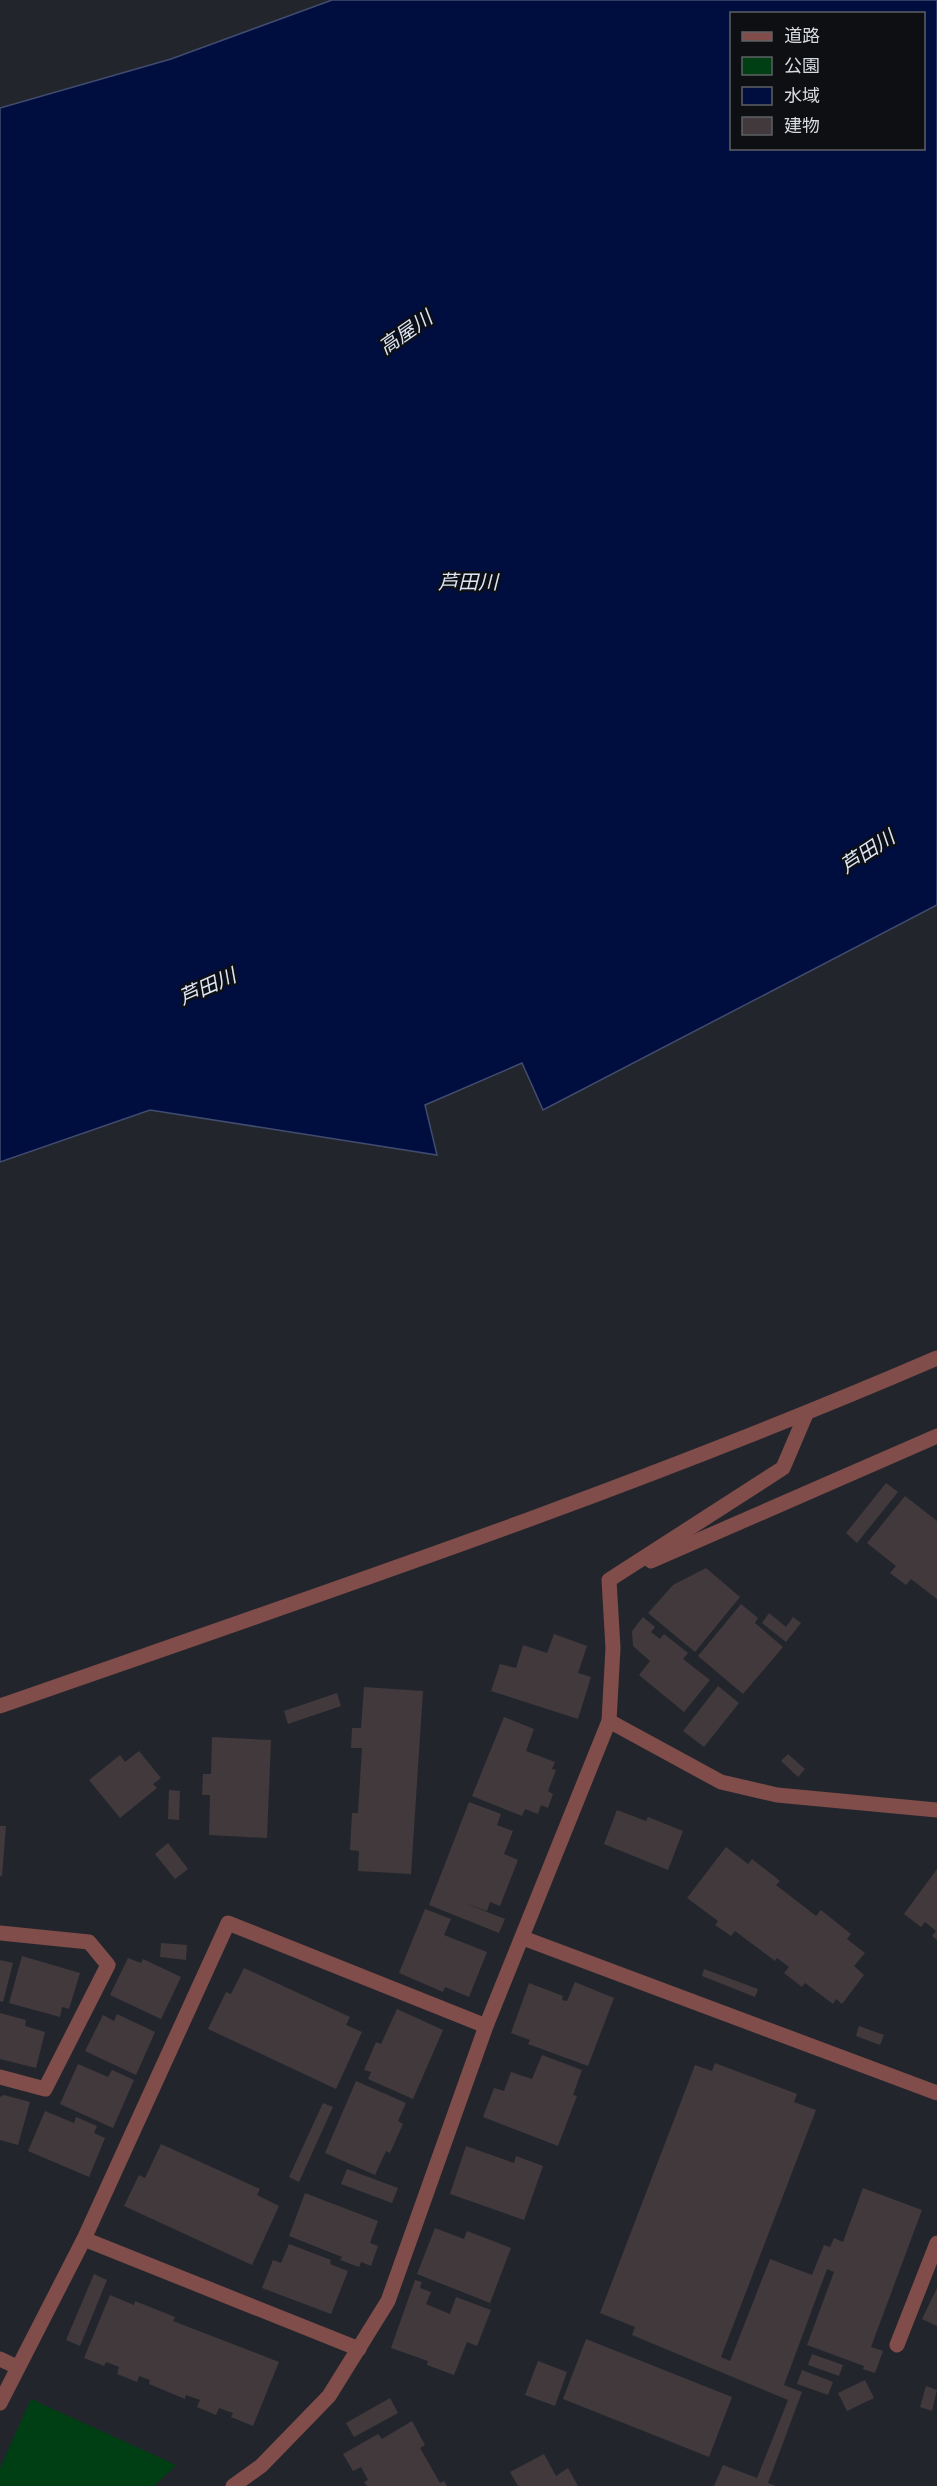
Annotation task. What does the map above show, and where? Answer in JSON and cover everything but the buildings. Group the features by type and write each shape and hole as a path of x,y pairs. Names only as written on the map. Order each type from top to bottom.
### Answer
{"street":[{"path":"0,1706 514,1525 806,1414 937,1358"},
{"path":"609,1580 783,1468 806,1414"},
{"path":"609,1580 937,1436"},
{"path":"232,2486 261,2466 329,2396 388,2301 486,2026 609,1721 613,1648 609,1580"},
{"path":"609,1721 721,1782 777,1795 937,1810"},
{"path":"0,2403 84,2239 228,1923 486,2026"},
{"path":"0,1933 89,1942 108,1965 45,2089 0,2077"},
{"path":"523,1938 937,2093"},
{"path":"84,2239 359,2349"},
{"path":"897,2345 937,2243"},
{"path":"0,2359 17,2367"}],"green space":[{"path":"31,2399 176,2465 154,2486 0,2486 0,2468"}],"water":[{"name":"芦田川","path":"332,0 937,0 937,905 543,1110 522,1063 425,1105 437,1155 150,1110 0,1162 0,108 171,59"}],"water label":[{"name":"高屋川","path":"405,332"}]}
